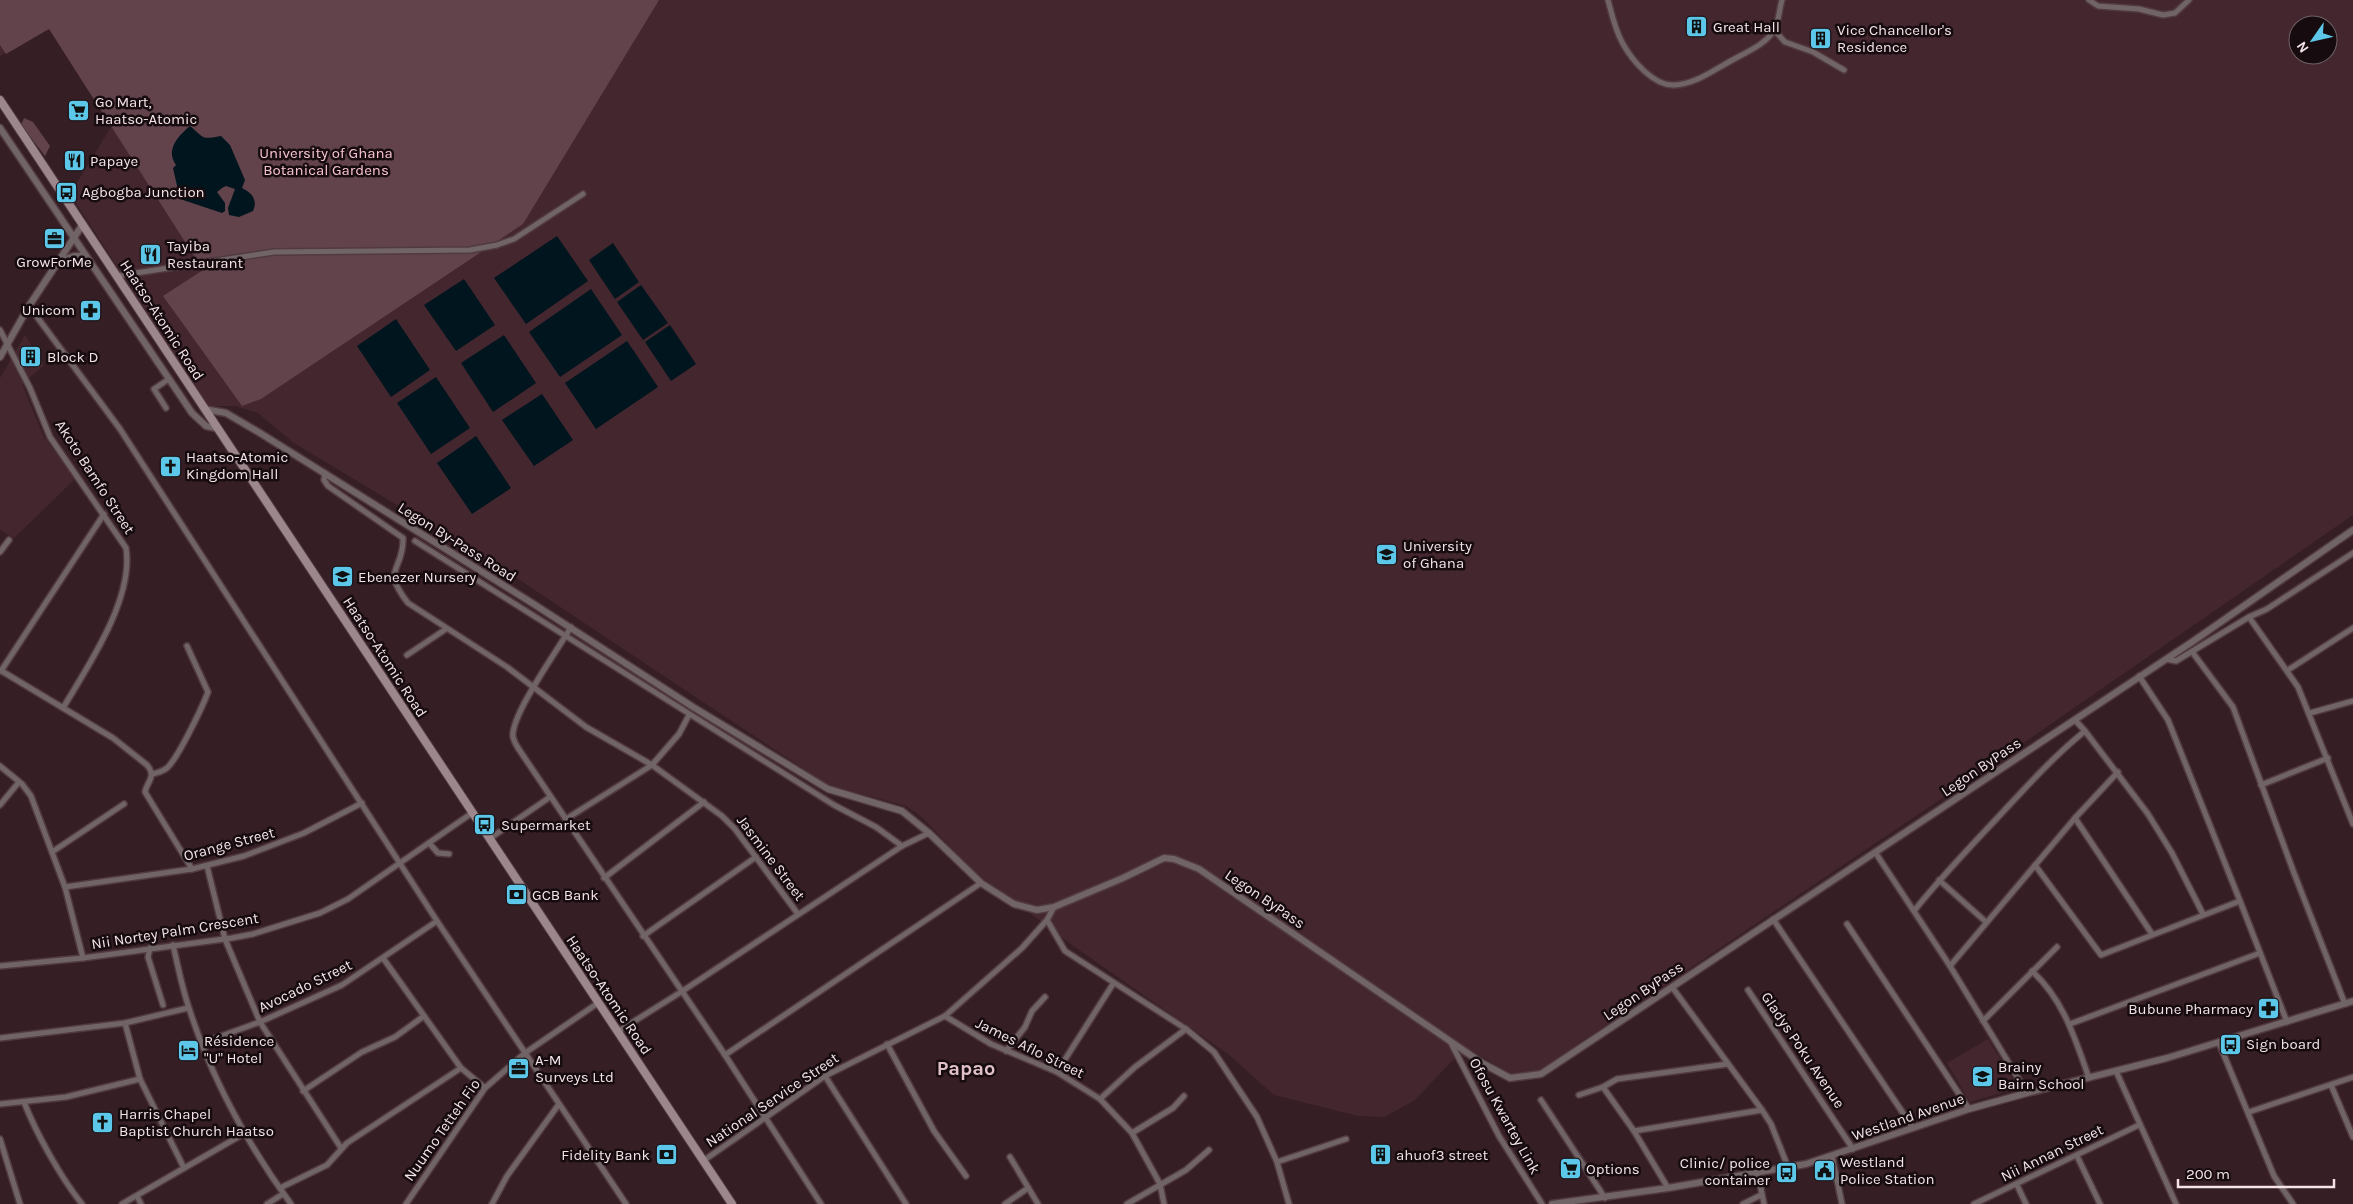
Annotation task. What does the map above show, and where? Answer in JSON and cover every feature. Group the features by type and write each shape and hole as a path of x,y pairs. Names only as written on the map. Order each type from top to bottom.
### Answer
{"main road":[{"name":"Haatso-Atomic Road","path":"0,100 732,1204"}],"street":[{"path":"1608,0 1623,44 1634,60 1647,74 1672,86 1688,83 1706,75 1766,40 1774,30 1782,0"},
{"path":"2089,0 2098,6 2131,8 2163,15 2175,13 2189,0"},
{"path":"1774,30 1785,42 1813,52 1844,70"},
{"path":"0,128 197,420 206,426 216,428"},
{"path":"116,276 274,252 470,250 488,247 514,239 582,194"},
{"path":"0,357 29,306 83,224"},
{"path":"58,262 74,256 86,256"},
{"path":"29,306 120,429 399,863 623,1203"},
{"name":"Akoto Bamfo Street","path":"0,330 8,342 50,437 126,548 127,567 117,608 104,639 63,708"},
{"path":"166,408 154,389 169,379"},
{"name":"Legon By-Pass Road","path":"204,409 226,413 571,627 693,707 828,789 902,811 929,833"},
{"name":"Jasmine Street","path":"324,473 324,480 328,486 400,535 403,544 393,578 397,590 408,604 507,667 586,726 652,765 729,821 798,914"},
{"path":"104,514 0,671 113,738 147,765 152,774"},
{"name":"Legon ByPass","path":"929,833 981,883 1014,904 1037,910 1054,907 1123,878 1164,858 1174,859 1199,869 1482,1063 1510,1078 1541,1074 2075,720 2352,531"},
{"path":"0,552 9,540"},
{"path":"415,541 565,638 834,805 876,827 902,846"},
{"path":"2166,659 2176,662 2193,653 2249,617 2267,609 2353,553"},
{"path":"2249,617 2288,670 2298,687 2353,824"},
{"path":"571,627 533,688 515,724 513,736 518,748 725,1055 821,1204"},
{"path":"2288,670 2353,628"},
{"path":"407,655 446,629"},
{"path":"152,774 164,770 170,765 208,692 187,646"},
{"path":"2193,653 2228,699 2345,1004"},
{"path":"2139,676 2168,720 2287,1022"},
{"path":"2310,713 2353,701"},
{"path":"566,819 652,765 679,734 689,715"},
{"path":"2075,720 2118,772 2148,814 2172,853 2203,914"},
{"path":"1914,911 1939,880 2060,751 2086,732"},
{"path":"2261,785 2328,758"},
{"path":"0,766 19,782 31,796 65,887 83,958"},
{"path":"1950,966 2035,864 2118,772"},
{"path":"152,774 145,792 192,869"},
{"path":"0,805 19,782"},
{"path":"490,839 550,797"},
{"path":"604,878 704,802"},
{"name":"Orange Street","path":"65,887 207,866 283,842 362,803"},
{"path":"52,852 124,804"},
{"name":"Nii Nortey Palm Crescent","path":"0,966 83,958 225,939 253,934 320,913 348,899 472,813"},
{"path":"2075,818 2152,934"},
{"path":"617,1032 902,846 929,833"},
{"path":"430,842 436,852 449,854"},
{"path":"1875,852 1950,966 2027,1092"},
{"path":"643,936 756,857"},
{"path":"2035,864 2101,956 2152,934 2240,901"},
{"path":"207,866 225,939 260,1022 341,1148"},
{"path":"1939,880 1986,922"},
{"path":"725,1055 981,883"},
{"name":"National Service Street","path":"703,1161 825,1076 945,1016 1022,948 1047,920 1054,907"},
{"path":"1773,919 1913,1128"},
{"path":"1047,920 1065,951 1186,1029 1214,1052 1257,1117 1277,1162 1289,1204"},
{"name":"Avocado Street","path":"202,1043 260,1022 342,985 437,921"},
{"path":"1847,924 1969,1109"},
{"path":"173,945 188,1008 213,1070 245,1133 291,1204"},
{"path":"1983,1021 2057,947"},
{"path":"150,948 148,957 163,1005"},
{"path":"2070,1024 2260,953"},
{"path":"383,958 461,1068 485,1088"},
{"path":"2032,971 2053,994 2070,1024 2089,1078"},
{"path":"1057,1072 1114,984"},
{"path":"1672,987 1772,1124 1788,1167"},
{"name":"Gladys Poku Avenue","path":"1748,990 1853,1149"},
{"path":"1006,1050 1025,1027 1032,1011 1045,997"},
{"name":"Westland Avenue","path":"1552,1204 1579,1202 1758,1174 1832,1156 1969,1109 2027,1092 2089,1078 2218,1043 2353,1001"},
{"name":"Nuumo Tetteh Fio","path":"406,1204 485,1088 525,1053 598,1003"},
{"path":"0,1038 125,1022 188,1008"},
{"path":"303,1090 362,1052 395,1036 424,1016"},
{"name":"James Aflo Street","path":"945,1016 966,1030 1057,1072 1100,1099 1132,1133 1160,1184 1164,1204"},
{"path":"125,1022 140,1080 184,1168"},
{"path":"1100,1099 1135,1067 1186,1029"},
{"name":"Ofosu Kwartey Link","path":"1449,1039 1499,1136 1542,1204"},
{"path":"2218,1043 2249,1112 2274,1176 2293,1204"},
{"path":"887,1044 934,1131 966,1176"},
{"path":"1579,1095 1603,1087 1617,1079 1728,1064"},
{"path":"280,1188 328,1165 341,1148 461,1068"},
{"path":"2116,1071 2176,1204"},
{"path":"825,1076 906,1204"},
{"path":"2249,1112 2353,1077"},
{"path":"0,1104 66,1096 140,1080"},
{"path":"2331,1084 2353,1137"},
{"path":"1603,1087 1634,1131 1668,1188"},
{"path":"1132,1133 1173,1108 1184,1096"},
{"path":"1541,1100 1605,1198"},
{"path":"24,1102 51,1154 82,1204"},
{"path":"492,1204 507,1176 559,1104"},
{"path":"1634,1131 1762,1110"},
{"name":"Nii Annan Street","path":"1974,1204 2140,1125"},
{"path":"122,1204 245,1133"},
{"path":"0,1139 20,1204"},
{"path":"1277,1162 1346,1139"},
{"path":"1127,1204 1186,1170 1209,1150"},
{"path":"1832,1156 1842,1204"},
{"path":"2077,1156 2100,1204"},
{"path":"1010,1157 1038,1204"},
{"path":"1758,1174 1764,1204"},
{"path":"2017,1185 2026,1204"},
{"path":"1004,1204 1028,1188"},
{"path":"267,1204 283,1194"},
{"path":"1743,1204 1761,1195"},
{"path":"137,1196 141,1204"}],"shaded area":[{"name":"University of Ghana","path":"0,0 2353,0 2353,515 2009,753 1535,1073 1510,1073 1465,1047 1415,1100 1384,1117 1358,1116 1274,1095 1228,1054 1072,945 971,869 922,817 906,806 828,785 503,569 294,443 258,413 235,406 208,406 70,194 111,127 48,27 0,56"},
{"path":"25,335 44,365 22,384 44,437 75,479 14,538 0,530 0,378"},
{"name":"Brainy Bairn School","path":"1988,1039 2018,1088 1970,1102 1947,1063"}],"green space":[{"name":"University of Ghana Botanical Gardens","path":"0,0 659,0 523,224 261,399 242,406 163,296 203,270 49,29 6,54 0,45"},
{"path":"24,118 33,122 50,146 45,156 21,125"}],"water":[{"path":"190,126 203,137 221,136 230,145 245,180 242,188 253,197 255,203 253,211 239,217 229,215 228,208 235,189 226,186 217,192 225,203 225,211 222,213 180,199 173,168 176,165 172,149 177,139"},
{"path":"557,236 588,281 526,324 494,278"},
{"path":"613,243 639,282 615,299 589,260"},
{"path":"464,279 495,325 456,351 424,305"},
{"path":"641,285 668,323 643,340 617,302"},
{"path":"591,289 622,335 560,377 529,332"},
{"path":"396,319 430,370 391,397 357,346"},
{"path":"670,325 696,364 671,381 645,342"},
{"path":"504,335 536,383 493,412 461,363"},
{"path":"627,341 658,387 596,429 565,383"},
{"path":"436,377 470,428 431,454 397,403"},
{"path":"542,394 573,440 534,466 502,420"},
{"path":"476,436 511,488 472,514 437,463"}],"place":[{"name":"Great Hall","path":"1697,27"},
{"name":"Vice Chancellor's Residence","path":"1821,39"},
{"name":"Go Mart, Haatso-Atomic","path":"79,111"},
{"name":"Papaye","path":"74,161"},
{"name":"Agbogba Junction","path":"66,192"},
{"name":"GrowForMe","path":"54,239"},
{"name":"Tayiba Restaurant","path":"151,255"},
{"name":"Unicom","path":"91,310"},
{"name":"Block D","path":"31,357"},
{"name":"Haatso-Atomic Kingdom Hall","path":"170,466"},
{"name":"University of Ghana","path":"1387,555"},
{"name":"Ebenezer Nursery","path":"342,577"},
{"name":"Supermarket","path":"485,825"},
{"name":"GCB Bank","path":"516,895"},
{"name":"Bubune Pharmacy","path":"2269,1009"},
{"name":"Sign board","path":"2230,1044"},
{"name":"Résidence \"U\" Hotel","path":"188,1050"},
{"name":"A-M Surveys Ltd","path":"519,1069"},
{"name":"Brainy Bairn School","path":"1982,1076"},
{"name":"Harris Chapel Baptist Church Haatso","path":"103,1123"},
{"name":"Fidelity Bank","path":"666,1155"},
{"name":"ahuof3 street","path":"1380,1155"},
{"name":"Options","path":"1570,1169"},
{"name":"Westland Police Station","path":"1824,1171"},
{"name":"Clinic/ police container","path":"1786,1172"}],"district":[{"name":"Papao","path":"966,1068"}]}
